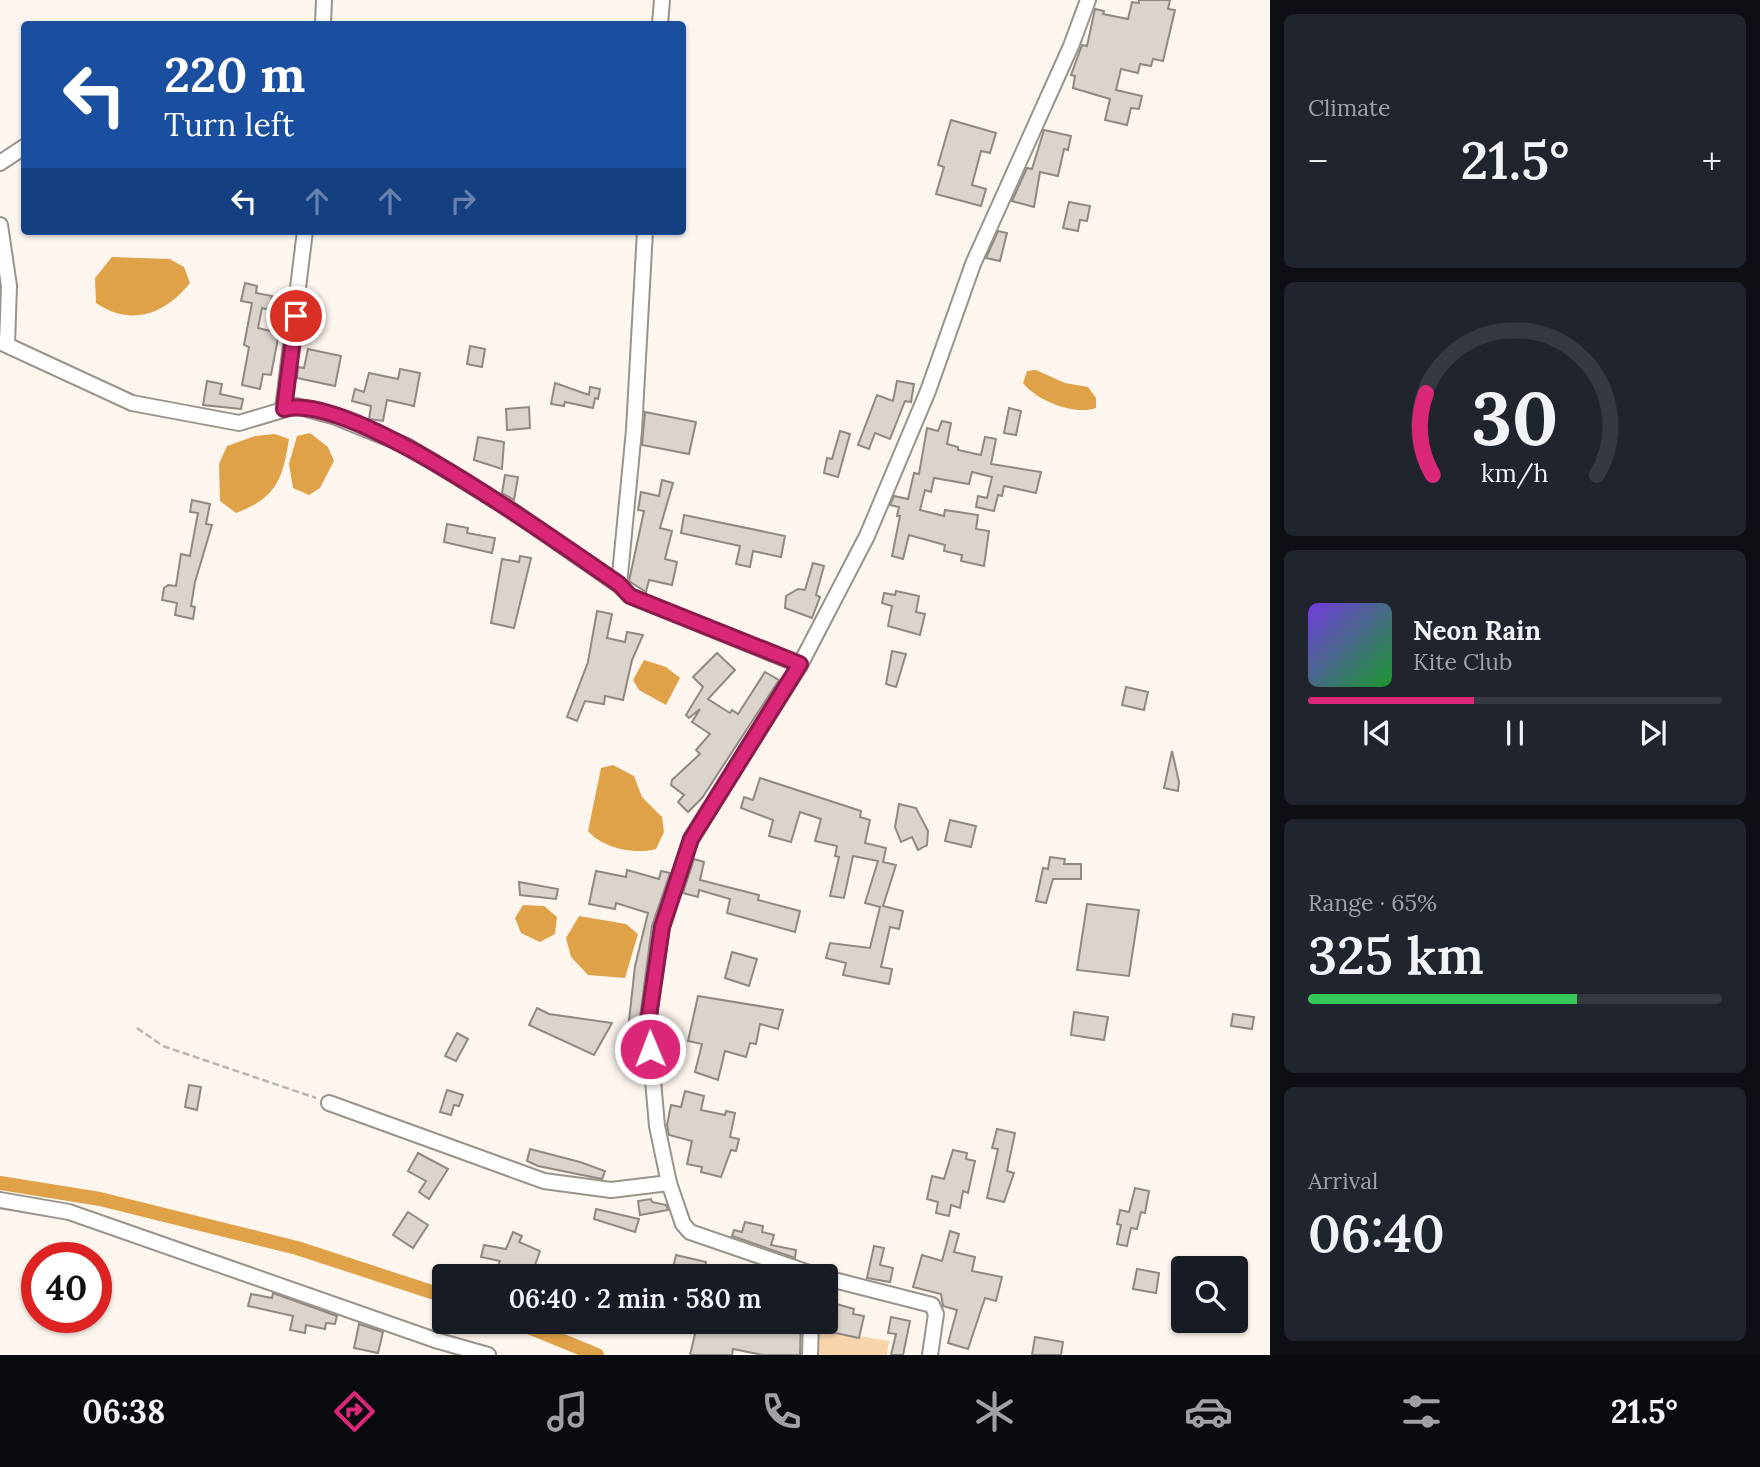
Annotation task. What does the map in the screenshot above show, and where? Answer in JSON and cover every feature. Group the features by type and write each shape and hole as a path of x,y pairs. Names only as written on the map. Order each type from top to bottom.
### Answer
{"street":[{"path":"323,21 324,0"},
{"path":"660,21 662,0"},
{"path":"784,1264 686,1230 669,1183 657,1126 648,1023 662,927 691,839 800,664 867,536 928,391 973,264 1071,46 1088,0"},
{"path":"0,163 21,149"},
{"path":"0,225 9,286 4,343 132,403 239,423 296,406 333,416 407,446 514,512 619,584 630,596 800,664"},
{"path":"284,409 305,235"},
{"path":"619,584 634,430 645,235"},
{"path":"329,1103 544,1181 611,1190 669,1183"},
{"path":"0,1200 69,1212 435,1340 488,1355"},
{"path":"838,1281 932,1305 936,1314 930,1355"},
{"path":"810,1355 811,1334"}],"path":[{"path":"137,1028 163,1046 329,1103"}],"shaded area":[{"path":"112,257 170,259 184,267 190,283 170,303 147,314 122,314 109,310 96,303 95,278"},
{"path":"1036,370 1065,383 1088,387 1096,398 1096,408 1067,408 1037,395 1023,383 1027,371"},
{"path":"310,433 328,447 334,461 320,488 309,495 293,488 289,464 297,436"},
{"path":"275,434 289,439 280,476 269,494 236,513 220,501 219,464 227,446 255,436"},
{"path":"644,660 666,667 680,678 666,705 639,690 633,680"},
{"path":"613,765 634,776 642,797 662,817 664,832 656,849 619,849 602,842 588,831 601,768"},
{"path":"523,905 544,906 557,917 555,934 540,942 521,933 515,918"},
{"path":"579,916 626,924 638,934 625,978 588,975 571,957 566,938"},
{"path":"838,1332 889,1341 887,1355 816,1355 819,1334"}],"building":[{"path":"1139,0 1170,0 1168,9 1175,10 1163,61 1153,59 1151,66 1140,64 1138,73 1121,69 1116,90 1142,96 1139,109 1131,108 1127,125 1105,120 1110,99 1073,88 1075,76 1071,75 1082,45 1087,46 1095,9 1104,11 1103,14 1128,19 1132,2 1139,3"},
{"path":"951,120 996,133 990,153 981,151 972,185 986,189 981,206 936,194 944,167 938,165"},
{"path":"1044,130 1071,136 1068,150 1064,149 1058,176 1040,172 1034,207 1012,201 1027,168 1032,169"},
{"path":"1069,202 1090,206 1087,221 1080,220 1078,231 1063,228"},
{"path":"998,231 1007,233 1000,261 986,258"},
{"path":"245,283 257,286 256,293 272,296 269,310 262,308 258,328 279,333 271,375 263,374 260,389 242,385 249,347 244,345 252,303 241,301"},
{"path":"470,346 485,349 482,367 467,364"},
{"path":"308,349 341,356 335,386 297,378 298,367 304,368"},
{"path":"400,369 420,373 414,406 387,400 383,421 369,419 371,406 352,401 355,389 364,392 369,373 398,379"},
{"path":"207,381 222,384 220,394 243,399 241,409 203,405"},
{"path":"897,381 914,384 911,402 905,401 890,439 875,433 869,449 858,445 877,395 893,401"},
{"path":"555,383 589,395 590,387 600,389 598,399 595,398 593,408 565,402 564,406 551,404"},
{"path":"529,407 530,428 507,430 506,409"},
{"path":"1009,408 1021,411 1016,435 1004,433"},
{"path":"645,412 696,422 689,454 642,445"},
{"path":"942,421 951,423 947,444 958,447 958,450 981,455 985,437 996,439 991,464 1041,472 1036,493 1004,486 1002,496 998,495 994,511 976,507 978,496 987,498 992,477 972,472 969,484 934,478 931,492 925,490 920,510 944,516 945,510 978,515 976,529 989,531 984,566 961,561 962,555 944,551 945,545 909,535 903,559 892,556 900,516 897,516 899,507 890,505 894,496 908,499 914,473 919,474 927,428 938,431"},
{"path":"840,431 850,434 838,477 824,473 827,458 832,459"},
{"path":"478,437 504,442 502,469 474,460"},
{"path":"505,475 518,477 514,500 502,493"},
{"path":"662,480 673,483 660,528 672,531 665,559 677,562 672,585 649,580 646,592 629,581 644,511 638,510 641,492 659,496"},
{"path":"192,500 210,504 206,524 212,525 195,582 191,606 195,607 193,619 175,615 177,603 162,600 164,588 168,585 176,586 181,554 190,556 198,513 190,512"},
{"path":"684,515 785,536 781,557 753,551 750,567 736,564 740,546 681,533"},
{"path":"447,524 468,528 467,533 495,538 492,553 444,542"},
{"path":"520,556 531,558 514,628 491,623 502,559 519,562"},
{"path":"813,563 824,566 816,595 820,597 812,618 785,608 786,596 798,589 805,590"},
{"path":"896,591 919,596 916,612 925,614 920,635 888,626 892,606 882,603 884,593 895,595"},
{"path":"597,611 612,614 607,638 625,642 627,632 643,635 632,660 623,700 605,696 604,704 585,701 577,721 567,717 588,662"},
{"path":"892,651 906,654 896,687 886,684"},
{"path":"717,653 735,670 708,699 730,713 732,710 738,714 765,672 779,680 702,798 688,812 678,802 684,795 671,785 672,780 700,754 696,750 710,734 692,722 700,709 689,718 686,715 703,687 693,677"},
{"path":"1126,687 1148,692 1144,710 1122,705"},
{"path":"1172,751 1179,782 1178,791 1164,788"},
{"path":"760,778 861,811 860,817 870,820 865,843 886,848 883,862 896,865 883,906 903,911 899,929 890,927 881,967 892,969 889,984 843,975 846,963 826,958 830,943 870,948 880,907 865,903 878,861 853,856 844,898 830,896 839,857 835,856 837,846 815,841 821,819 800,812 791,842 769,836 773,820 741,808 744,797 753,800"},
{"path":"899,804 916,808 928,831 927,845 918,850 912,837 901,842 895,827"},
{"path":"950,820 976,826 971,847 945,841"},
{"path":"1050,857 1065,859 1064,864 1081,864 1081,879 1053,879 1046,903 1036,901 1043,868 1048,869"},
{"path":"694,859 704,862 700,880 759,895 758,900 800,911 795,932 727,913 730,899 699,890 698,897 683,893"},
{"path":"627,870 659,879 661,871 670,873 652,926 637,1040 627,1039 635,966 648,913 616,903 615,909 589,904 596,871 626,877"},
{"path":"519,882 558,889 556,899 520,895"},
{"path":"1087,904 1139,910 1129,976 1077,970"},
{"path":"732,952 757,959 749,986 725,978"},
{"path":"698,996 783,1010 778,1029 760,1024 756,1044 750,1043 746,1057 725,1051 718,1080 695,1072 702,1044 688,1041"},
{"path":"537,1008 549,1014 612,1023 594,1055 529,1025"},
{"path":"1074,1012 1108,1017 1104,1040 1071,1035"},
{"path":"1233,1014 1254,1017 1252,1029 1231,1026"},
{"path":"457,1033 468,1039 456,1061 445,1056"},
{"path":"189,1085 201,1087 197,1110 185,1107"},
{"path":"447,1090 463,1095 459,1106 454,1105 451,1115 440,1112"},
{"path":"685,1091 704,1096 701,1110 725,1115 726,1111 735,1113 730,1137 739,1139 736,1151 731,1150 721,1177 701,1172 702,1167 687,1164 692,1141 669,1135 667,1125 671,1105 681,1107"},
{"path":"997,1129 1015,1133 1007,1171 1014,1173 1004,1202 987,1198 998,1149 992,1148"},
{"path":"530,1149 605,1171 602,1179 538,1166 527,1161"},
{"path":"953,1150 967,1153 966,1159 975,1161 968,1193 963,1191 960,1208 951,1205 949,1216 936,1213 938,1202 927,1199 932,1176 944,1179"},
{"path":"418,1153 448,1169 429,1199 419,1192 426,1181 408,1171"},
{"path":"1135,1188 1149,1191 1145,1213 1141,1212 1137,1229 1131,1228 1127,1246 1117,1244 1121,1225 1117,1224 1120,1210 1129,1212"},
{"path":"651,1199 652,1202 666,1205 668,1210 640,1215 638,1201"},
{"path":"596,1209 639,1219 635,1232 594,1219"},
{"path":"408,1212 428,1225 413,1248 393,1235"},
{"path":"745,1222 763,1226 762,1232 774,1235 771,1245 796,1250 795,1258 732,1236 734,1230 742,1232"},
{"path":"950,1231 959,1234 954,1252 975,1257 972,1271 1002,1277 996,1301 985,1298 968,1349 948,1343 957,1310 943,1306 941,1294 913,1287 922,1255 942,1261"},
{"path":"513,1232 522,1236 519,1242 540,1251 535,1264 499,1264 500,1261 481,1257 484,1245 506,1249"},
{"path":"874,1246 884,1248 880,1265 893,1268 890,1282 867,1278"},
{"path":"676,1255 706,1262 706,1264 674,1264"},
{"path":"1137,1269 1159,1273 1156,1293 1133,1289"},
{"path":"273,1293 337,1316 335,1324 326,1323 325,1329 306,1325 305,1333 290,1330 293,1316 248,1306 251,1294 272,1298"},
{"path":"838,1304 854,1309 853,1314 864,1316 859,1338 838,1334"},
{"path":"891,1317 910,1321 903,1355 891,1355 896,1334 888,1333"},
{"path":"359,1324 383,1332 378,1353 354,1348"},
{"path":"695,1334 801,1334 800,1355 763,1355 733,1349 732,1355 690,1355"},
{"path":"1035,1337 1063,1342 1061,1355 1032,1355"}],"waterway":[{"path":"0,1183 100,1199 297,1248 432,1292"},
{"path":"546,1334 597,1355"}],"route":[{"path":"296,316 284,388 284,409 296,406 333,416 407,446 514,512 619,584 630,596 800,664 691,839 662,927 648,1023 650,1049"}]}
